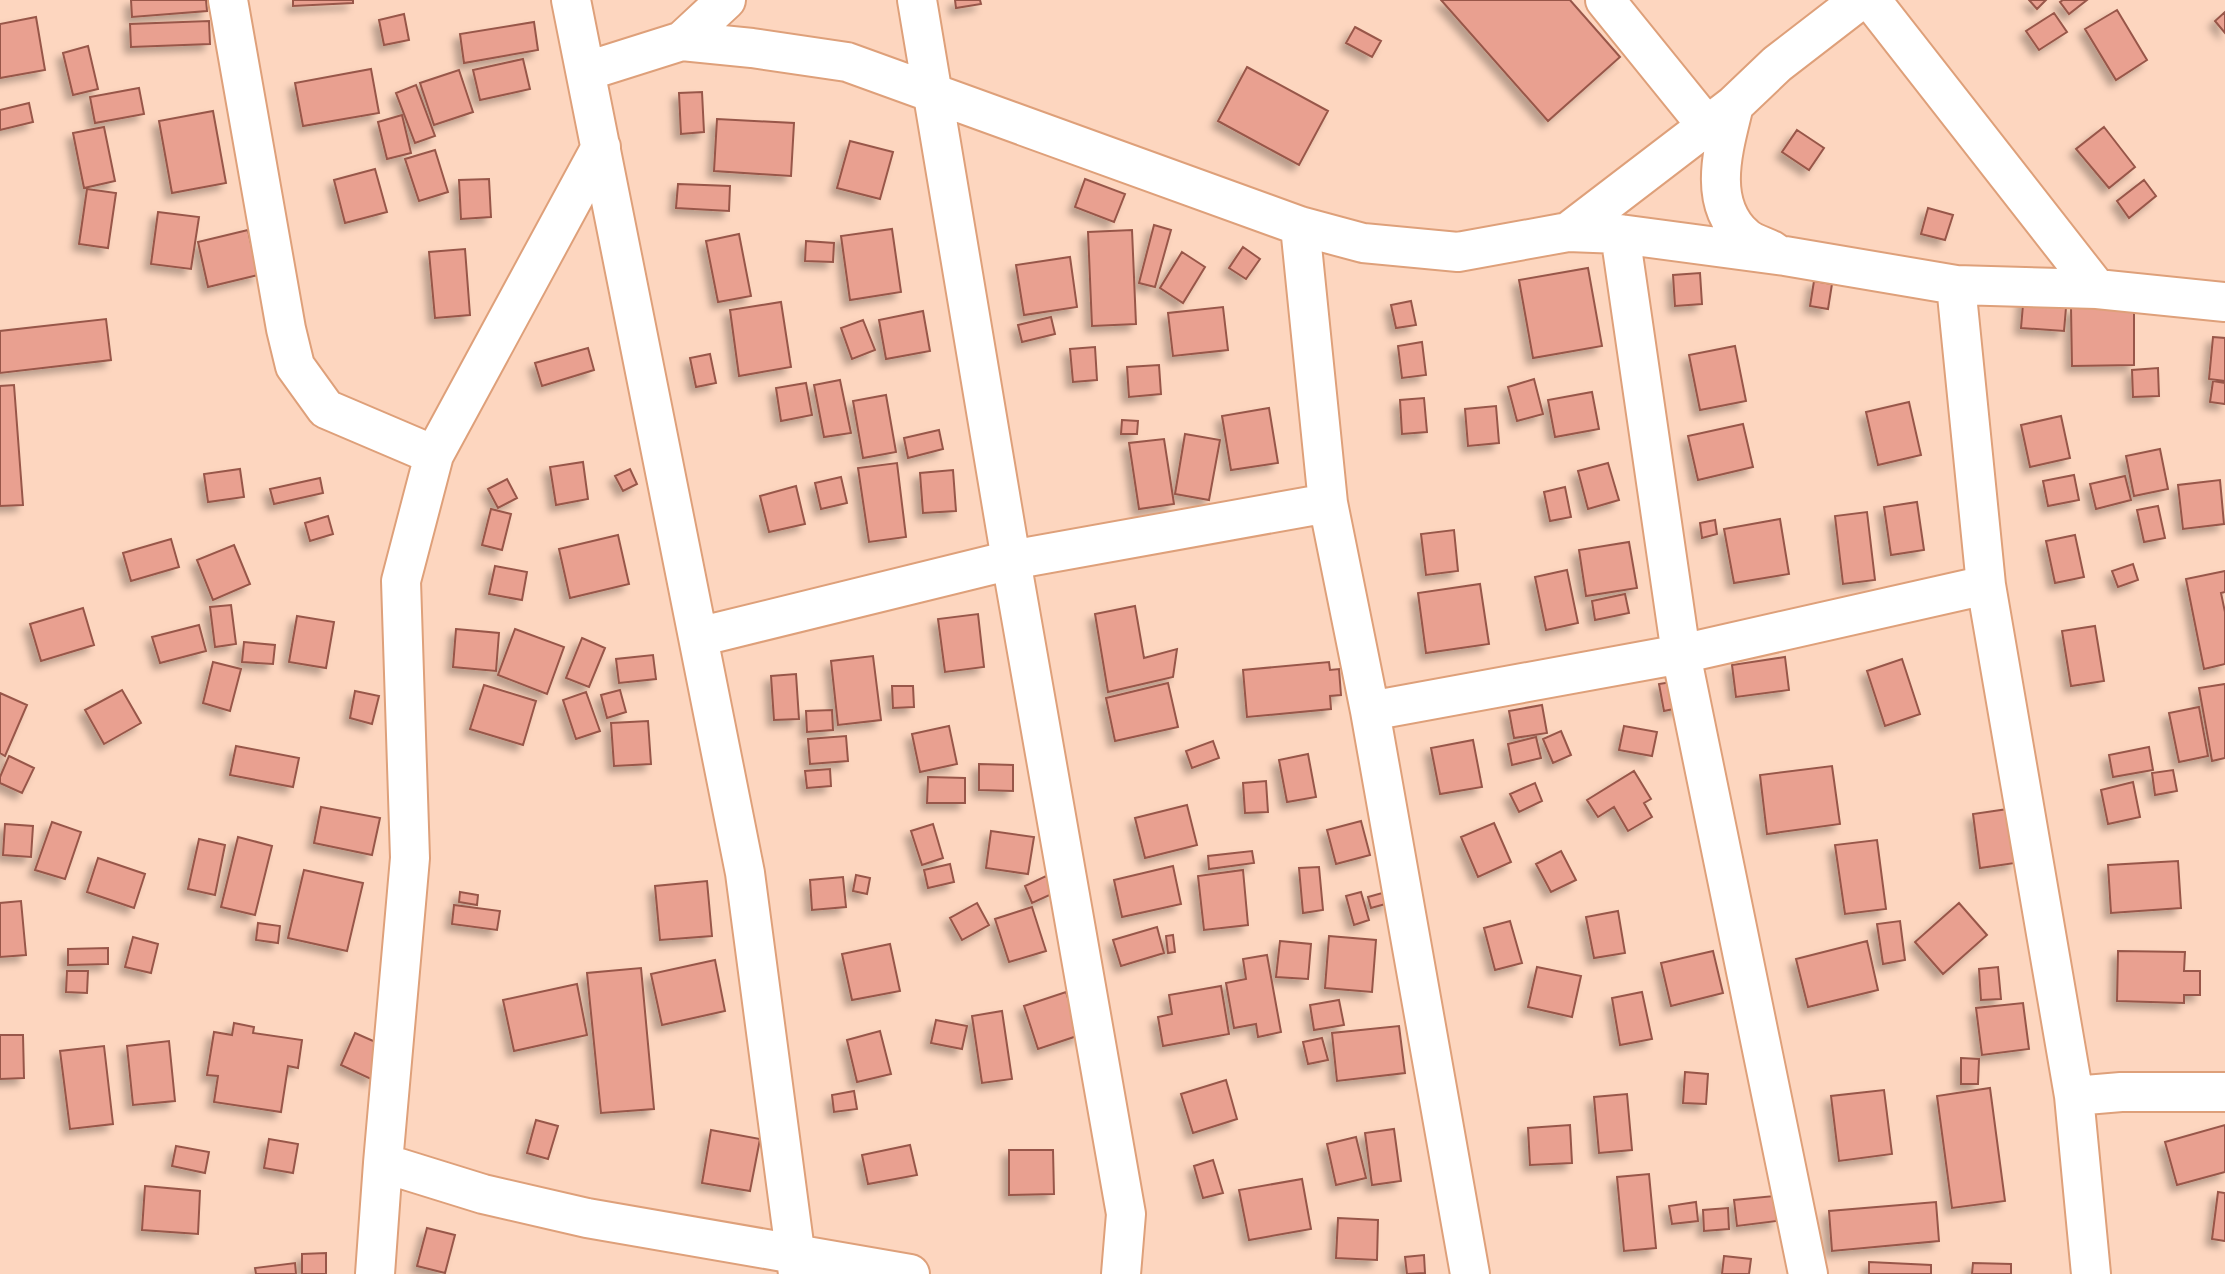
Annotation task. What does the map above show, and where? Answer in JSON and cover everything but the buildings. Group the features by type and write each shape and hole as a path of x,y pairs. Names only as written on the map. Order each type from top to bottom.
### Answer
{"street":[{"path":"228,0 286,329 295,366 326,409 434,455"},
{"path":"572,0 746,873 796,1264"},
{"path":"682,41 726,0"},
{"path":"917,0 1011,560 1126,1214 1121,1274"},
{"path":"1605,0 1721,115 1725,142 1720,183 1725,213 1744,237 1785,256"},
{"path":"1568,232 1721,115 1777,64 1860,0"},
{"path":"1871,0 2096,289"},
{"path":"587,71 682,41 847,62 1300,226 1363,243 1458,252 1568,232 1620,234 1785,256 1956,285 2096,289 2225,302"},
{"path":"375,1274 410,858 401,581 434,455 601,147"},
{"path":"1300,226 1308,328 1328,503 1370,711 1470,1274"},
{"path":"1620,234 1681,654 1808,1274"},
{"path":"1956,285 1986,585 2074,1096 2091,1274"},
{"path":"698,637 1011,560 1328,503"},
{"path":"1370,711 1681,654 1986,585"},
{"path":"2074,1096 2121,1092 2225,1092"},
{"path":"383,1163 483,1194 796,1264 910,1274"}]}
